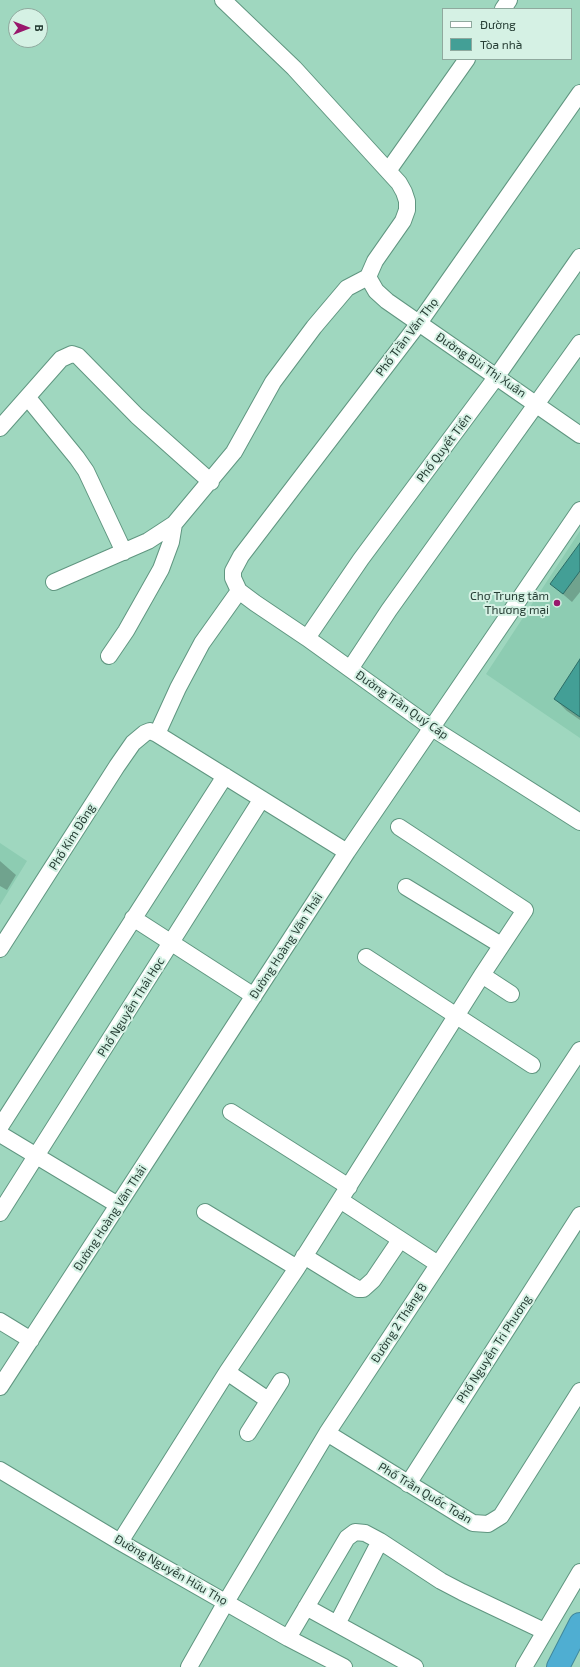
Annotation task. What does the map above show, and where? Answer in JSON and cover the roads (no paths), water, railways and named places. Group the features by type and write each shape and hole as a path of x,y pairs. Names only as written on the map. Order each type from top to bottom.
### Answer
{"highway":[{"path":"558,1667 580,1624"}],"street":[{"path":"54,582 148,541 174,524 211,482 234,452 259,404 286,363 340,295 355,283 368,277 375,261 403,221 407,210 407,201 404,192 388,171 294,68 223,0"},
{"path":"388,171 466,60"},
{"name":"Phố Trần Văn Thọ","path":"154,732 202,643 236,585 233,570 241,556 419,323 575,110 580,93"},
{"name":"Phố Quyết Tiến","path":"307,638 361,559 497,376 580,258"},
{"name":"Đường Bùi Thị Xuân","path":"368,277 376,291 419,323 537,403 580,435"},
{"path":"350,669 388,610 580,343"},
{"path":"0,428 61,359 72,354 78,356 137,416 211,482"},
{"path":"28,398 78,458 86,471 124,552"},
{"name":"Đường Hoàng Văn Thái","path":"0,1387 347,852 580,510"},
{"path":"109,656 126,631 161,569 171,542 174,524"},
{"name":"Đường Trần Quý Cáp","path":"236,585 432,728 580,822"},
{"path":"154,732 261,800 347,852"},
{"name":"Phố Kim Đồng","path":"0,949 133,743 145,733 154,732"},
{"path":"0,1127 225,776"},
{"name":"Phố Nguyễn Thái Học","path":"0,1213 261,800"},
{"path":"120,1542 227,1372 301,1262 501,945 525,910 399,827"},
{"path":"406,888 501,945"},
{"path":"133,918 171,944 254,996"},
{"path":"366,957 532,1065"},
{"path":"482,975 511,994"},
{"name":"Đường 2 Tháng 8","path":"189,1667 327,1433 580,1050"},
{"path":"231,1112 349,1187"},
{"path":"0,1134 118,1205"},
{"path":"340,1200 438,1264"},
{"path":"205,1212 301,1262 358,1289 363,1289 373,1280 400,1240"},
{"name":"Phố Nguyễn Tri Phương","path":"408,1484 580,1215"},
{"path":"0,1321 31,1340"},
{"path":"227,1372 268,1400"},
{"path":"248,1433 281,1381"},
{"name":"Phố Trần Quốc Toản","path":"327,1433 473,1523 488,1524 501,1516 580,1391"},
{"name":"Đường Nguyễn Hữu Thọ","path":"0,1470 120,1542 288,1638 344,1667"},
{"path":"288,1638 351,1534 360,1532 380,1541 441,1581 544,1631"},
{"path":"337,1624 380,1541"},
{"path":"524,1667 580,1572"},
{"path":"306,1607 415,1667"}],"place":[{"name":"Chợ Trung tâm Thương mại","path":"557,603"}]}
